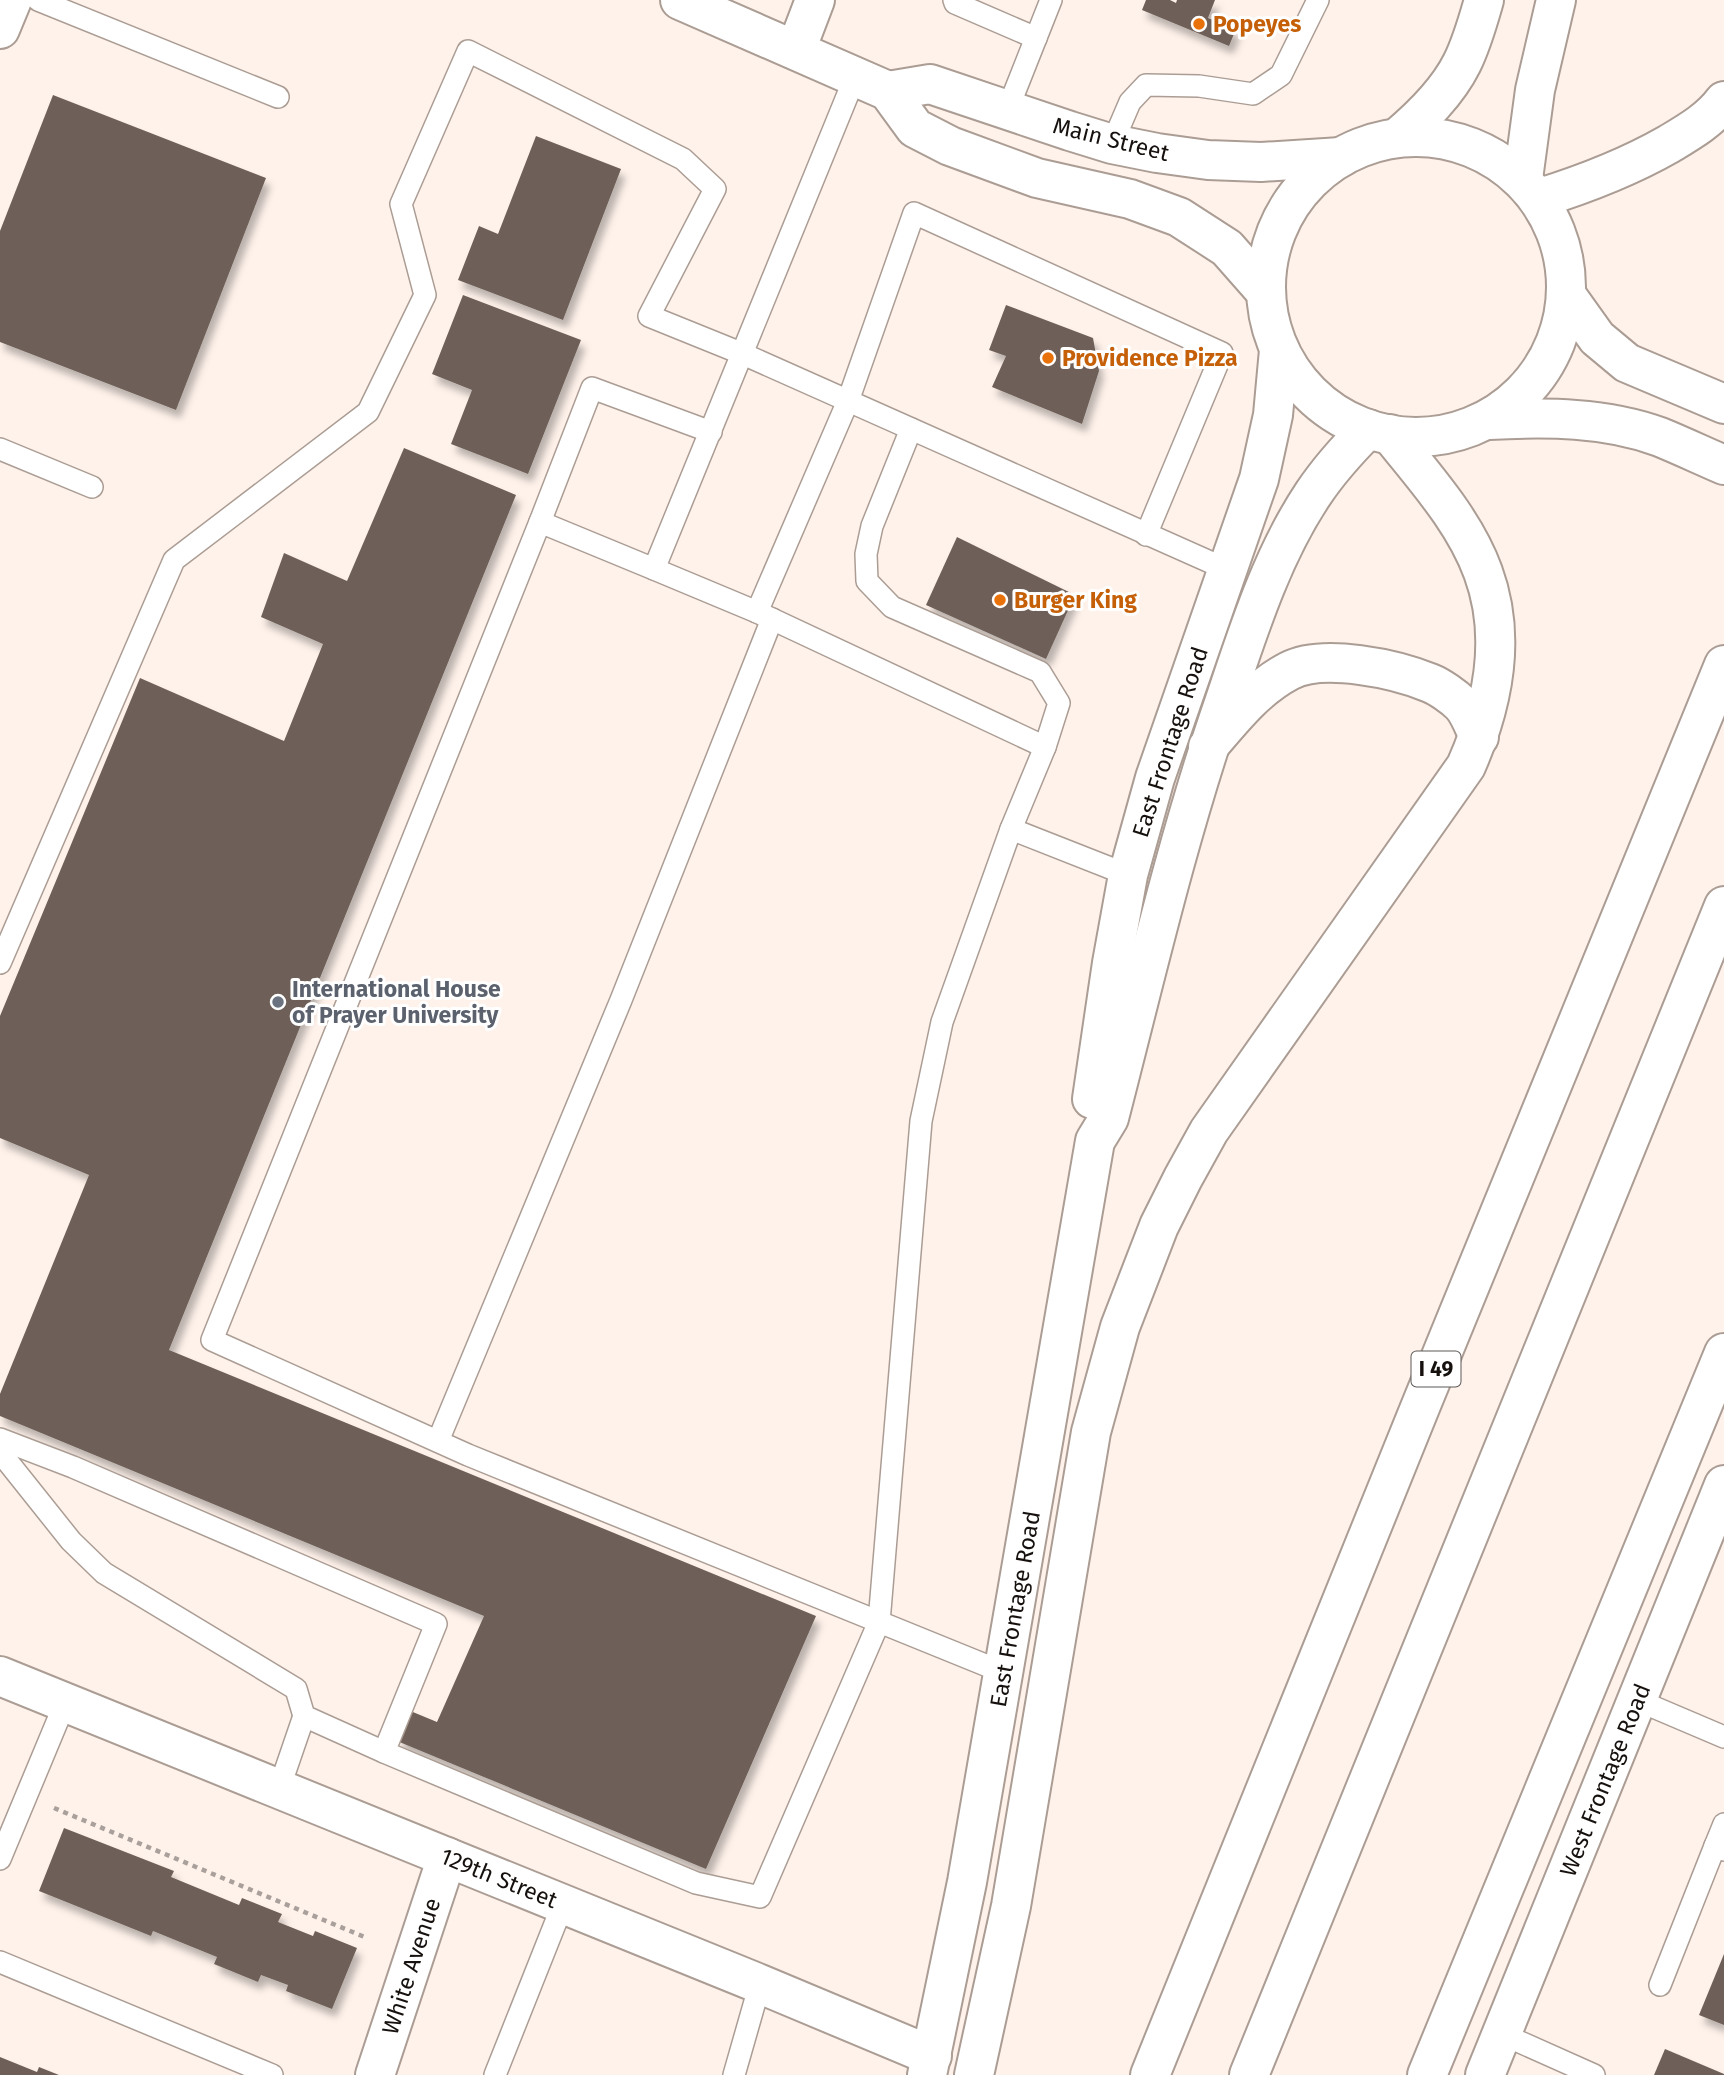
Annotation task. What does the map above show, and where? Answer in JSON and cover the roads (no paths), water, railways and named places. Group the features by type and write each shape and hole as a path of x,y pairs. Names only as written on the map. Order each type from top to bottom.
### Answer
{"main road":[{"path":"680,0 872,84 915,128 950,146 1037,178 1130,199 1179,217 1227,248 1264,290"},
{"path":"796,50 815,0"},
{"path":"1397,138 1433,106 1462,64 1484,0"},
{"path":"1531,189 1535,90 1556,0"},
{"name":"Main Street","path":"872,84 930,84 1112,144 1157,153 1208,160 1261,162 1341,157"},
{"path":"1531,189 1591,182 1637,162 1690,132 1711,117 1724,101"},
{"path":"1397,138 1436,140 1465,147 1492,159 1531,189 1560,242 1567,270 1567,296 1561,337 1543,372 1517,401 1489,420 1456,432 1427,437 1379,432 1324,405 1302,385 1279,350 1269,324 1264,290 1272,238 1284,211 1301,188 1323,168 1341,157 1397,138"},
{"path":"1567,296 1597,338 1628,363 1724,404"},
{"name":"East Frontage Road","path":"1095,1141 1089,1116 1128,875 1155,778 1259,479 1273,415 1279,350"},
{"path":"1489,420 1573,419 1612,425 1658,436 1724,465"},
{"path":"974,2075 1012,1906 1091,1432 1120,1327 1159,1226 1209,1131 1466,766 1488,709 1496,636 1492,603 1483,571 1446,506 1379,432"},
{"name":"East Frontage Road","path":"929,2065 967,1882 1095,1141 1109,1118 1184,828 1209,747 1273,569 1293,527 1341,456 1379,432"},
{"path":"1209,747 1244,704 1260,689 1292,669 1323,663 1396,671 1433,684 1462,705 1479,737"},
{"name":"I 49","path":"1150,2075 1724,665"},
{"path":"1249,2075 1724,906"},
{"path":"1427,2075 1724,1353"},
{"name":"West Frontage Road","path":"1485,2075 1724,1485"},
{"name":"129th Street","path":"0,1676 760,1984 929,2065"},
{"name":"White Avenue","path":"375,2075 447,1857"}],"lane":[{"path":"38,0 278,97"},
{"path":"954,0 954,3 1036,38"},
{"path":"1007,111 1051,0"},
{"path":"1112,144 1130,102 1146,85 1199,86 1252,94 1281,75 1318,0"},
{"path":"0,963 174,560 368,412 425,295 401,204 468,51 683,159 715,189 649,316 743,354 1228,570"},
{"path":"654,569 743,354 872,84"},
{"path":"438,1441 621,1000 764,615 848,401 914,212 1222,353 1146,535"},
{"path":"711,432 592,388 212,1340 438,1441 1004,1673"},
{"path":"304,1716 696,1883 760,1897 879,1622 921,1121 942,1022 1011,828 1045,747 1059,704 1040,672 892,607 867,581 866,554 872,526 911,429"},
{"path":"0,449 92,487"},
{"path":"540,522 764,615 1045,747"},
{"path":"1011,828 1128,875"},
{"path":"0,1439 73,1466 436,1624 384,1752"},
{"path":"0,1452 71,1541 104,1573 296,1689 304,1716 279,1789"},
{"path":"1637,1700 1724,1737"},
{"path":"0,1859 65,1703"},
{"path":"1660,1985 1720,1848 1724,1824"},
{"path":"495,2075 564,1905"},
{"path":"0,1962 272,2075"},
{"path":"734,2075 760,1984"},
{"path":"1502,2034 1592,2075"}],"place":[{"name":"Popeyes","path":"1199,24"},
{"name":"Providence Pizza","path":"1048,358"},
{"name":"Burger King","path":"1000,600"},
{"name":"International House of Prayer University","path":"278,1002"}]}
